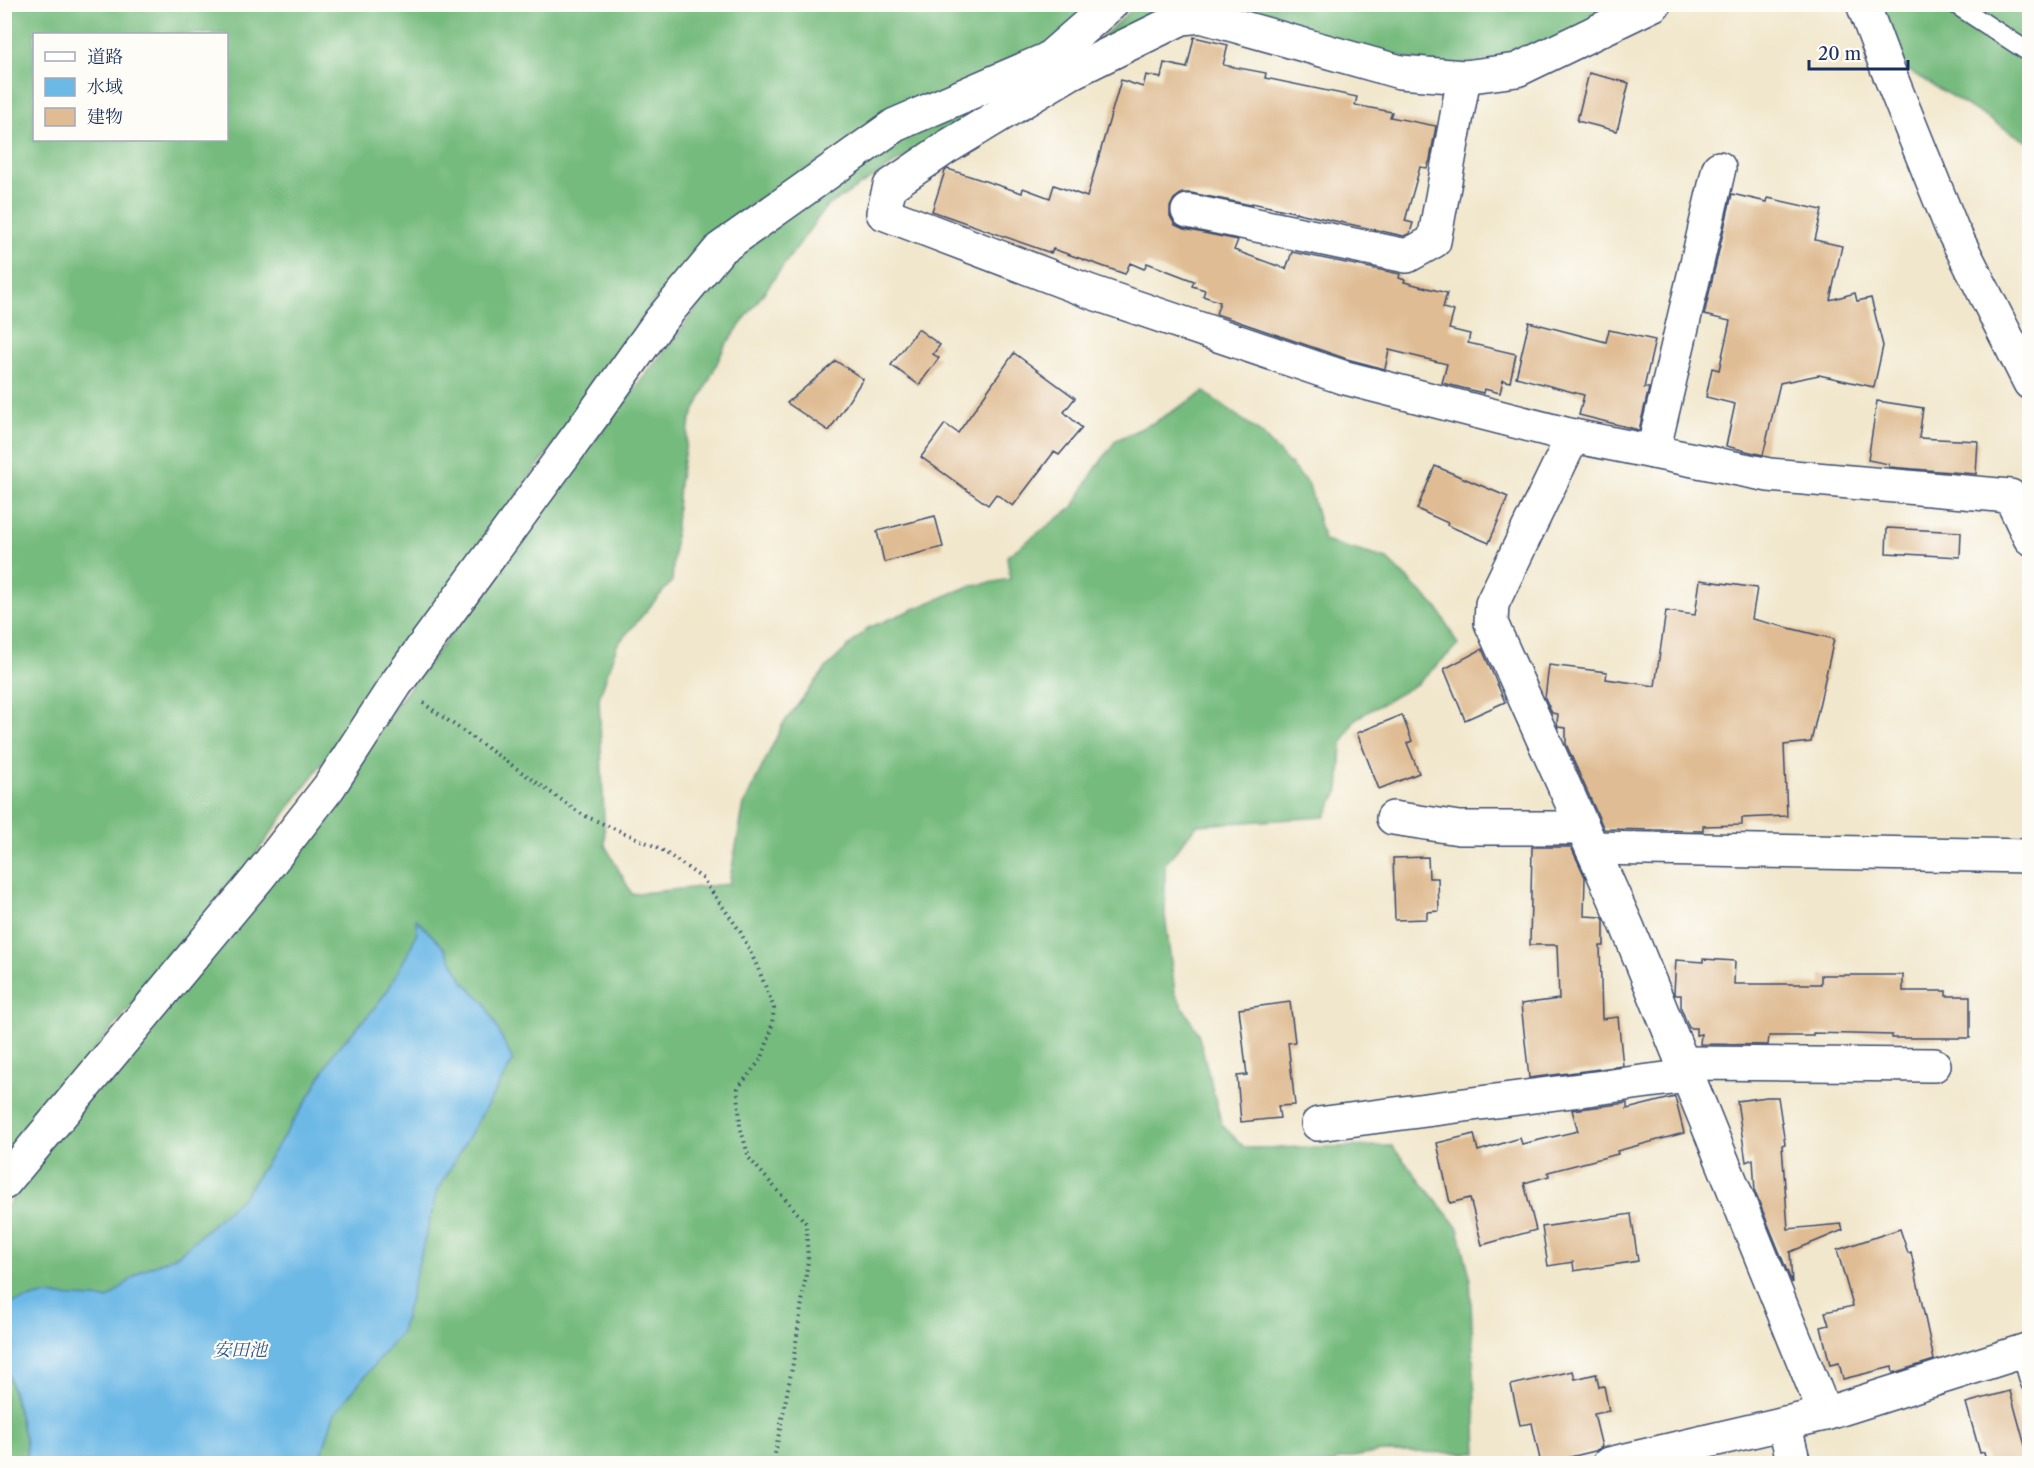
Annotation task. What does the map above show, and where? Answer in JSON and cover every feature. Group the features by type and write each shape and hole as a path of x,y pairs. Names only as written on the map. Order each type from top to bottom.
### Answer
{"street":[{"path":"1111,4 1054,69 890,186 883,213 1091,292 1342,377 1573,436 1770,475 2010,496 2030,538"},
{"path":"4,1183 258,878 322,796 396,684 660,321 720,249 896,125 1054,69 1182,18 1201,16 1400,72 1464,77 1516,70 1654,4"},
{"path":"1863,4 1952,229 2030,383"},
{"path":"1188,212 1407,256 1434,241 1464,77"},
{"path":"1653,452 1719,168"},
{"path":"1573,436 1492,604 1491,623 1627,926 1825,1414"},
{"path":"1393,818 1459,828 1587,838 2030,856"},
{"path":"1318,1124 1685,1069 1934,1065"},
{"path":"1609,1464 1825,1414 2025,1351"},
{"path":"1784,1423 1794,1464"}],"lane":[{"path":"1956,4 2030,53"},
{"path":"2025,1351 2030,1383"}],"path":[{"path":"396,684 583,815 659,848 702,878 740,932 758,968 774,1008 771,1031 762,1058 738,1088 740,1126 749,1158 807,1224 808,1261 793,1363 773,1464"}],"green space":[{"path":"5,5 1093,5 1042,53 899,111 748,206 712,237 659,295 577,412 247,866 5,1158"},
{"path":"1137,5 1637,5 1552,47 1446,68 1197,6 1095,43"},
{"path":"1877,5 2029,5 2029,143 1896,63"},
{"path":"1008,98 933,139 826,207 725,346 690,421 679,483 672,581 617,645 599,698 605,845 632,894 729,884 744,804 783,724 827,667 868,628 967,587 1010,579 1007,556 1073,507 1116,440 1155,422 1204,392 1261,433 1309,485 1324,541 1387,559 1439,610 1458,645 1417,684 1355,719 1342,743 1339,790 1325,817 1197,825 1165,864 1165,915 1175,993 1198,1033 1222,1125 1245,1148 1392,1146 1458,1228 1470,1276 1477,1453 1382,1452 1336,1460 1335,1464 319,1463 334,1414 401,1332 437,1191 513,1061 485,1003 464,982 445,949 417,920 417,932 410,949 388,990 368,1016 335,1051 308,1099 245,1195 178,1255 141,1271 108,1299 43,1295 5,1305 5,1210 42,1153 427,666 610,420 680,331 738,250 880,148 984,100"},
{"path":"4,1361 25,1438 28,1463 5,1463"}],"water":[{"name":"安田池","path":"416,919 445,949 464,982 485,1003 513,1061 437,1191 401,1332 334,1414 319,1463 28,1463 25,1438 5,1361 5,1305 43,1295 108,1299 141,1271 178,1255 245,1195 308,1099 335,1051 368,1016 388,990 417,932"}],"building":[{"path":"1194,37 1228,45 1223,65 1266,73 1265,78 1357,97 1355,105 1392,112 1390,117 1436,126 1430,160 1427,168 1420,167 1405,221 1413,223 1410,233 1404,236 1252,203 1251,205 1191,193 1182,193 1174,199 1170,207 1170,216 1175,225 1184,229 1238,240 1234,250 1286,269 1292,252 1400,274 1399,278 1405,280 1404,282 1447,293 1443,308 1454,311 1449,329 1470,334 1468,343 1516,354 1510,382 1503,380 1500,393 1484,389 1483,393 1442,383 1447,364 1389,350 1385,369 1347,359 1216,314 1220,302 1203,296 1205,290 1192,286 1194,281 1147,263 1144,269 1130,263 1125,274 1053,249 1051,253 932,211 945,171 948,169 1022,193 1023,188 1050,198 1054,185 1087,197 1121,80 1143,87 1146,75 1161,78 1164,63 1187,68"},
{"path":"1589,73 1629,83 1617,131 1577,121"},
{"path":"1732,194 1767,202 1768,198 1822,210 1815,240 1842,246 1830,300 1855,293 1857,301 1871,298 1883,346 1874,387 1819,375 1780,383 1763,455 1726,446 1735,404 1706,397 1712,368 1719,370 1730,321 1704,315"},
{"path":"1529,322 1606,342 1609,330 1655,340 1644,388 1649,388 1639,430 1579,415 1584,395 1516,377"},
{"path":"918,329 940,345 933,354 939,358 919,385 891,365"},
{"path":"1014,353 1075,398 1064,412 1082,428 1059,455 1054,452 1013,506 996,494 988,505 921,457 945,424 958,433"},
{"path":"836,361 863,379 829,431 787,403"},
{"path":"1877,401 1923,408 1919,438 1978,441 1976,474 1889,467 1889,464 1868,460"},
{"path":"1435,466 1508,497 1489,543 1417,509"},
{"path":"935,516 943,547 884,562 877,531"},
{"path":"1887,528 1961,532 1960,557 1886,553"},
{"path":"1700,580 1757,588 1752,619 1834,639 1811,742 1784,745 1787,816 1742,818 1742,825 1703,826 1703,831 1604,829 1566,744 1566,728 1558,727 1558,714 1552,713 1545,698 1549,665 1607,672 1606,679 1655,686 1666,611 1695,615"},
{"path":"1482,649 1505,702 1465,720 1444,669"},
{"path":"1402,715 1412,741 1407,743 1419,773 1379,789 1357,733"},
{"path":"1532,847 1571,847 1585,877 1584,916 1602,917 1604,920 1604,946 1600,946 1602,1019 1618,1017 1623,1066 1529,1078 1521,1004 1559,999 1557,945 1530,945"},
{"path":"1428,857 1429,878 1438,878 1439,911 1427,912 1427,919 1395,920 1393,858"},
{"path":"1703,959 1735,961 1734,984 1821,984 1821,975 1903,975 1903,991 1946,991 1946,996 1970,996 1970,1038 1892,1038 1892,1035 1813,1033 1813,1036 1769,1036 1768,1045 1700,1044 1701,1034 1696,1035 1696,1028 1689,1028 1681,1008 1681,995 1675,995 1674,992 1676,960 1703,962"},
{"path":"1290,1002 1295,1042 1288,1043 1295,1105 1278,1106 1280,1118 1241,1122 1237,1076 1247,1075 1239,1009"},
{"path":"1675,1097 1684,1133 1617,1151 1618,1154 1548,1172 1549,1176 1524,1183 1536,1230 1482,1245 1470,1198 1450,1203 1437,1143 1474,1134 1478,1151 1520,1138 1522,1144 1578,1131 1572,1110 1627,1103 1627,1109"},
{"path":"1778,1097 1785,1144 1782,1145 1788,1229 1841,1224 1843,1230 1790,1252 1792,1283 1755,1192 1753,1159 1746,1162 1737,1101"},
{"path":"1631,1214 1638,1261 1574,1271 1573,1262 1548,1266 1542,1227"},
{"path":"1900,1229 1908,1253 1911,1252 1934,1360 1893,1373 1892,1367 1843,1379 1839,1363 1830,1365 1821,1327 1829,1325 1825,1312 1853,1306 1837,1250"},
{"path":"1573,1371 1575,1379 1596,1374 1599,1387 1604,1386 1609,1411 1594,1414 1602,1447 1595,1451 1541,1464 1532,1423 1520,1425 1511,1385"},
{"path":"2010,1391 2030,1464 1987,1464 1984,1452 1980,1453 1966,1403"}]}
